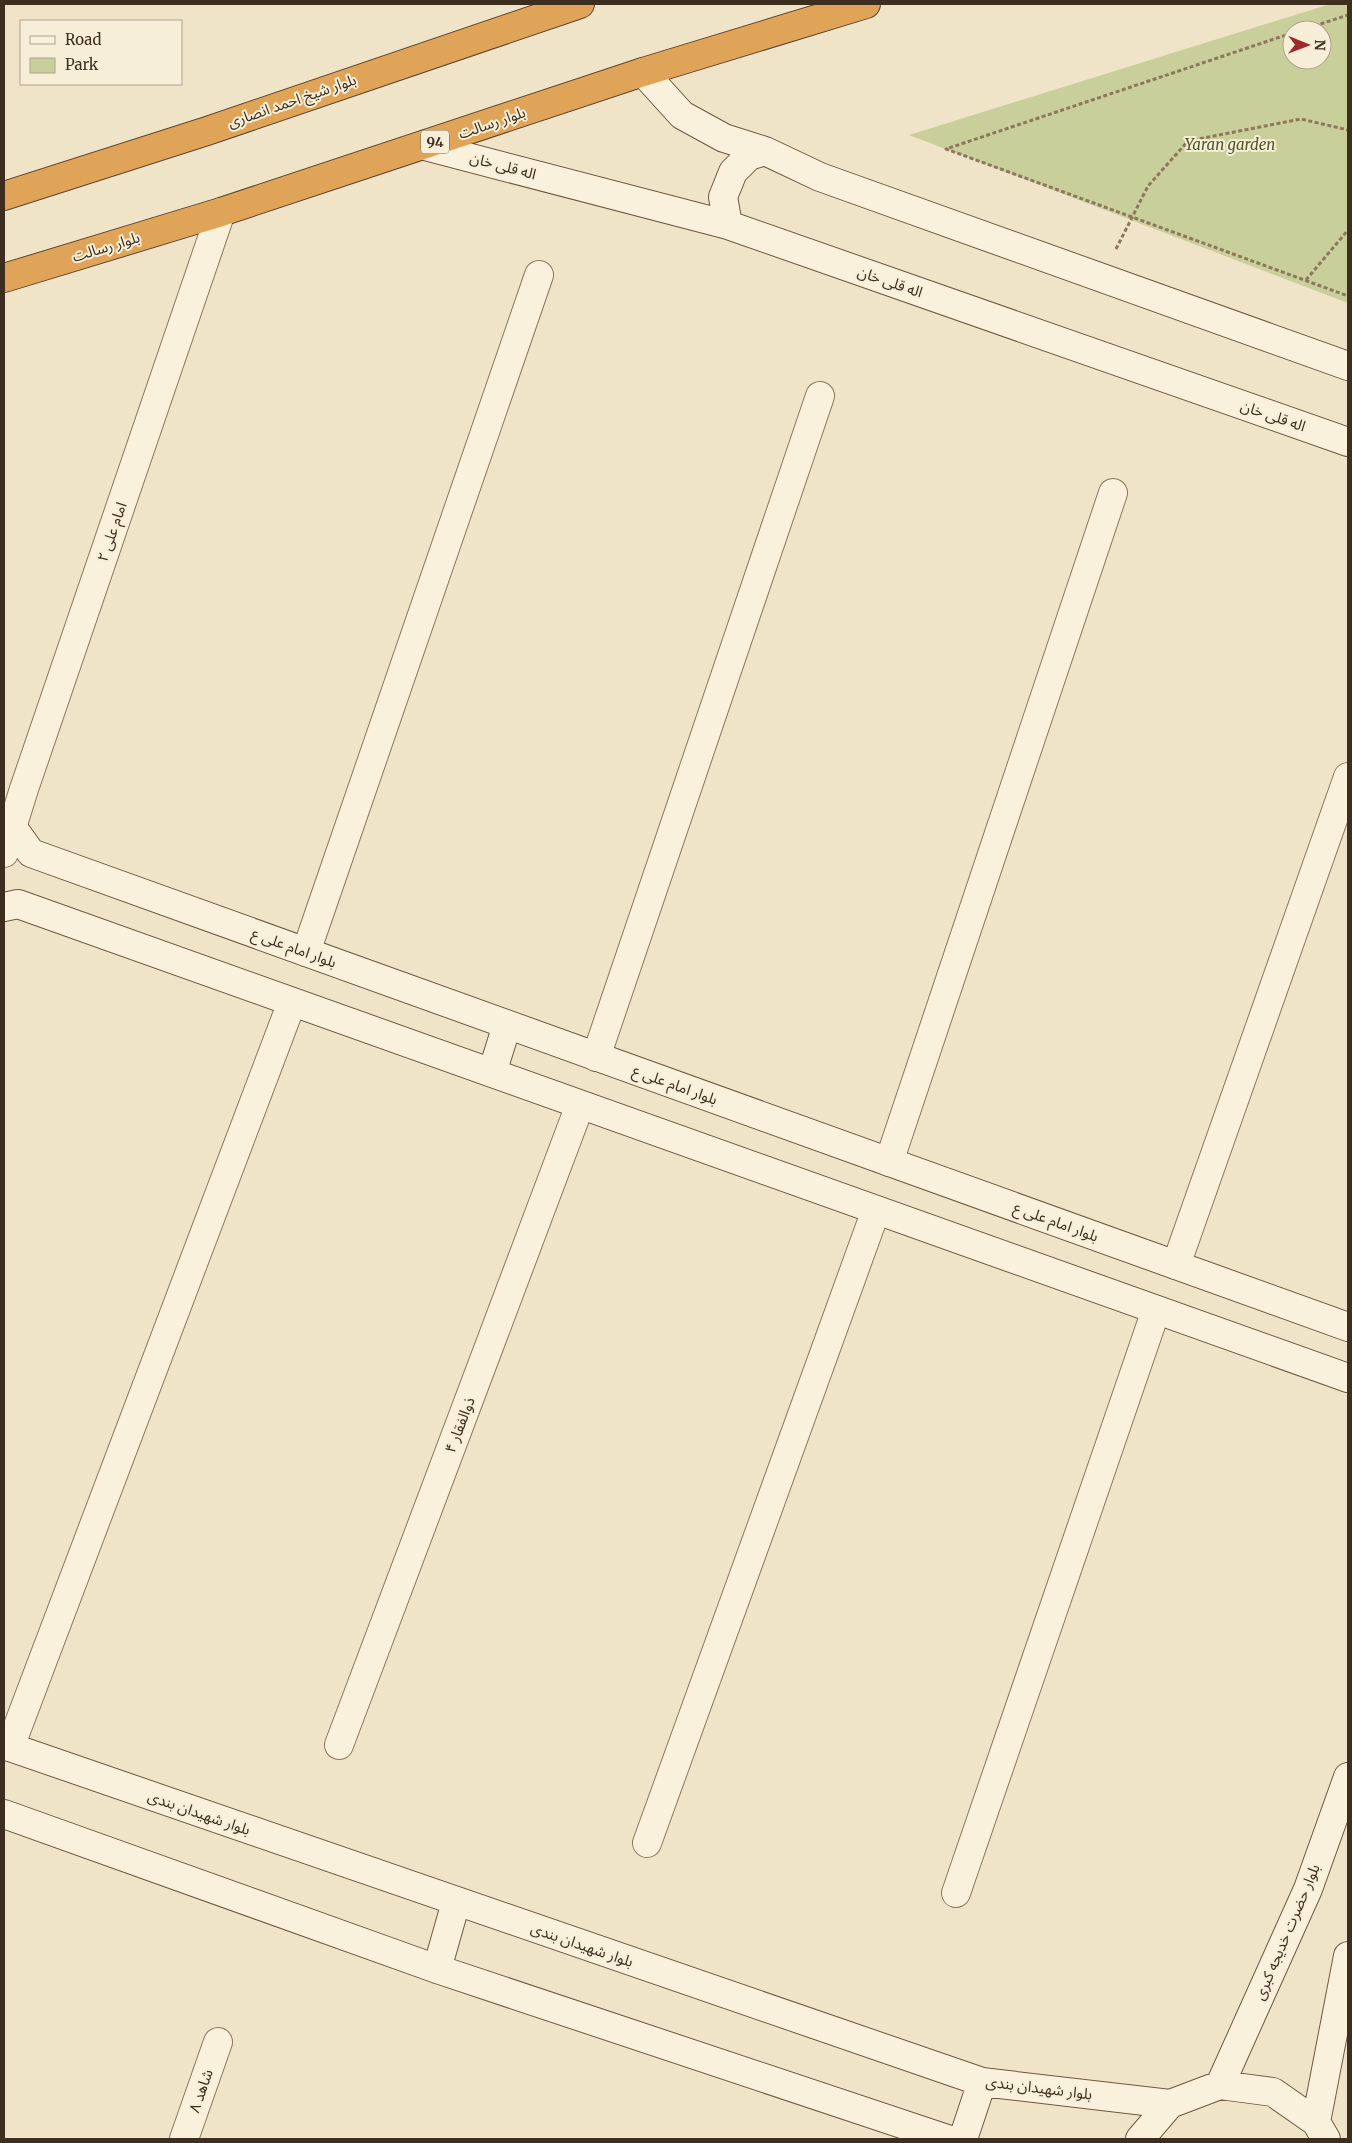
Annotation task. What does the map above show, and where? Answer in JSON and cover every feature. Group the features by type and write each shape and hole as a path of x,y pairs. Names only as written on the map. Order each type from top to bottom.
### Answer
{"highway":[{"name":"بلوار شیخ احمد انصاری","path":"4,196 216,127 580,4"},
{"name":"بلوار رسالت","path":"4,278 221,212 425,146 643,72 866,4"}],"street":[{"path":"643,72 682,115 724,138 765,152 820,177 1348,366"},
{"name":"اله قلی خان","path":"425,146 728,225 1348,442"},
{"path":"728,225 723,197 733,172 749,156 765,152"},
{"name":"امام علی ۲","path":"8,841 14,785 221,212"},
{"path":"306,952 539,275"},
{"path":"596,1057 820,396"},
{"path":"889,1162 1113,493"},
{"path":"1176,1265 1348,777"},
{"name":"بلوار امام علی ع","path":"8,841 31,854 1348,1327"},
{"path":"4,907 18,904 1348,1378"},
{"path":"7,1746 292,1002"},
{"path":"492,1073 507,1024"},
{"name":"ذوالفقار ۴","path":"339,1745 580,1105"},
{"path":"647,1843 876,1210"},
{"path":"956,1893 1156,1310"},
{"name":"بلوار شهیدان بندی","path":"7,1746 982,2082 1170,2104"},
{"name":"بلوار حضرت خدیجه کبری","path":"1220,2085 1308,1889 1348,1777"},
{"path":"4,1814 437,1969 947,2139"},
{"path":"437,1969 456,1902"},
{"path":"1321,2131 1348,1956"},
{"name":"شاهد ۸","path":"184,2139 218,2042"},
{"path":"964,2139 982,2082"},
{"path":"1140,2139 1170,2104 1220,2085 1273,2092 1321,2131"}],"path":[{"path":"1332,20 1348,15"},
{"path":"1282,37 946,148 1348,296"},
{"path":"1102,278 1148,186 1188,141 1301,118 1348,130"},
{"path":"1306,280 1348,230"}],"green space":[{"name":"Yaran garden","path":"1330,4 1348,4 1348,303 909,135"}]}
